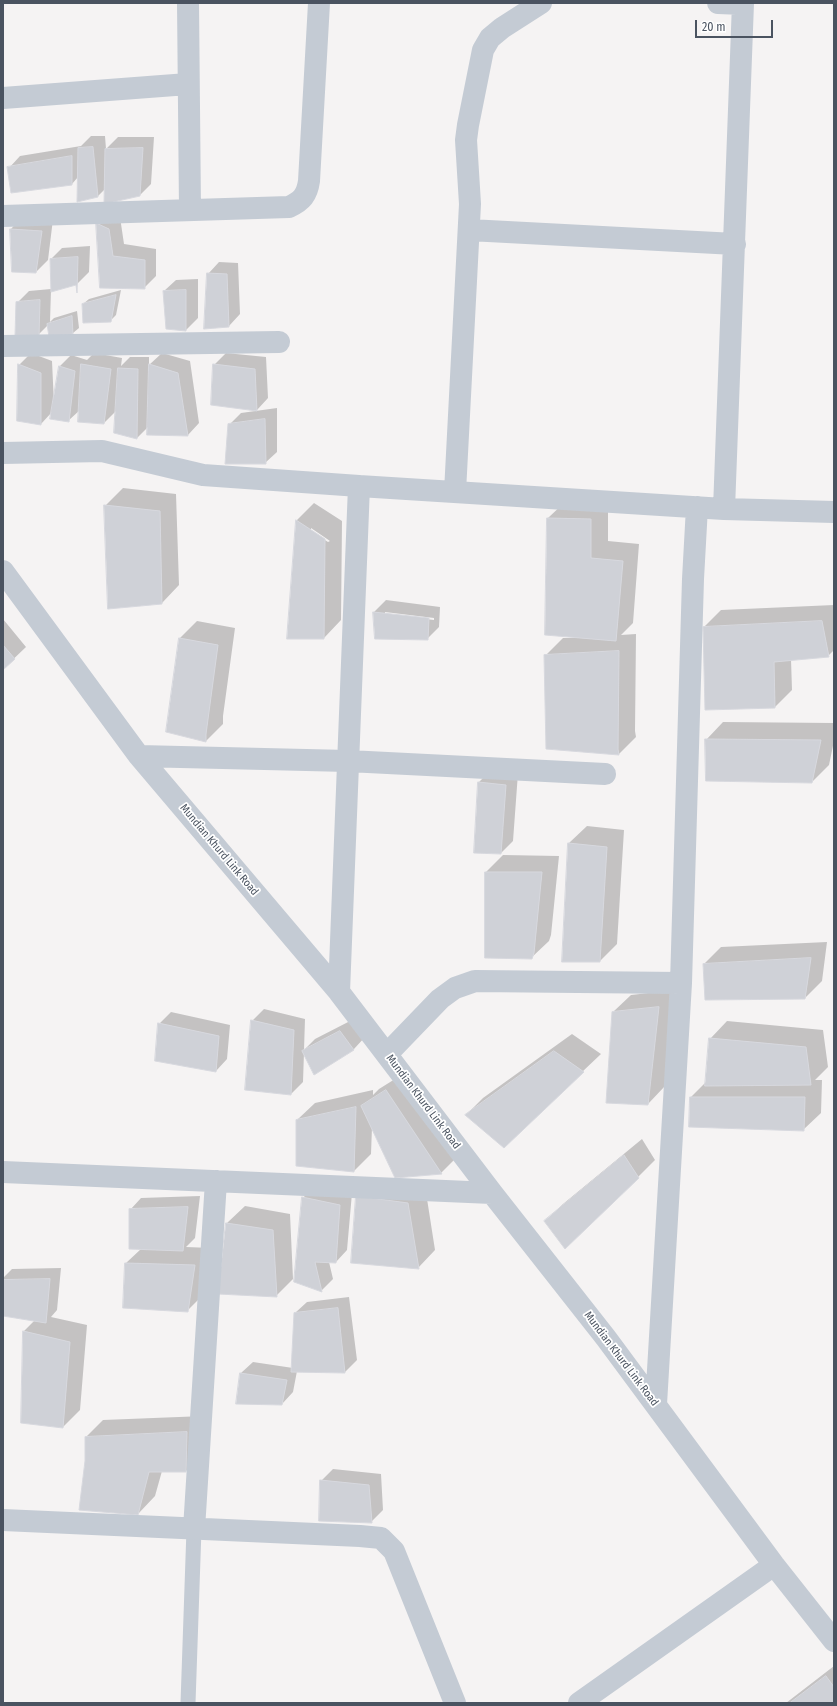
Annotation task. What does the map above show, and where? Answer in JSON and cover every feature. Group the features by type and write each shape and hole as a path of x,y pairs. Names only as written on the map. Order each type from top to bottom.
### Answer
{"street":[{"path":"188,3 190,210"},
{"path":"3,216 288,207 300,202 307,192 309,181 319,3"},
{"path":"455,492 470,204 466,140 477,74 483,50 490,38 502,28 541,3"},
{"path":"718,3 743,4 724,509"},
{"path":"3,98 188,84"},
{"path":"469,230 735,244"},
{"path":"3,346 279,342"},
{"path":"3,453 102,451 203,475 724,509 834,512"},
{"path":"339,992 359,486"},
{"path":"656,1404 681,983 693,579 697,507"},
{"name":"Mundian Khurd Link Road","path":"3,571 139,756 339,992 492,1193 606,1338 774,1565 834,1641"},
{"path":"139,756 348,761 605,774"},
{"path":"387,1054 440,999 455,988 475,981 681,983"},
{"path":"3,1172 492,1193"},
{"path":"194,1529 216,1181"},
{"path":"3,1520 381,1538 394,1551 455,1703"},
{"path":"579,1703 774,1565"}],"lane":[{"path":"188,1703 194,1529"}],"building":[{"path":"93,147 98,197 77,202 78,148"},
{"path":"143,148 140,196 104,204 105,149"},
{"path":"72,156 72,185 11,193 7,167"},
{"path":"96,223 109,229 113,256 145,260 145,289 100,288"},
{"path":"10,229 42,231 36,273 12,272"},
{"path":"78,257 77,293 76,285 51,292 50,259"},
{"path":"207,273 227,274 229,327 204,329"},
{"path":"186,290 186,331 166,329 163,291"},
{"path":"116,295 111,322 83,323 82,304"},
{"path":"40,300 39,336 15,336 16,302"},
{"path":"72,316 73,334 49,337 47,324"},
{"path":"18,364 41,373 41,425 17,421"},
{"path":"81,364 111,369 104,424 78,422"},
{"path":"149,364 178,373 188,436 147,435"},
{"path":"213,364 255,369 257,411 211,405"},
{"path":"59,366 75,371 69,422 50,419"},
{"path":"118,368 138,369 137,439 114,433"},
{"path":"265,419 266,464 225,464 228,424"},
{"path":"104,505 160,511 162,604 108,609"},
{"path":"547,518 591,519 591,558 623,561 616,641 545,635"},
{"path":"296,520 325,539 324,639 287,639"},
{"path":"373,612 429,618 428,640 375,639"},
{"path":"822,621 829,657 774,662 775,708 705,710 703,627"},
{"path":"179,638 218,645 206,742 166,732"},
{"path":"3,645 15,659 3,670"},
{"path":"619,651 619,755 546,749 544,655"},
{"path":"705,739 821,740 812,783 706,781"},
{"path":"478,782 506,785 501,854 474,853"},
{"path":"568,843 607,847 600,962 562,962"},
{"path":"485,872 542,872 534,953 532,959 485,958"},
{"path":"811,958 805,999 705,1000 703,964"},
{"path":"659,1007 648,1105 606,1103 612,1012"},
{"path":"251,1020 294,1030 291,1095 245,1090"},
{"path":"158,1023 219,1036 216,1072 155,1061"},
{"path":"340,1031 354,1050 314,1075 302,1051"},
{"path":"709,1038 806,1047 811,1085 705,1086"},
{"path":"554,1051 584,1072 504,1148 465,1115"},
{"path":"386,1090 442,1174 395,1178 361,1106"},
{"path":"690,1097 805,1097 804,1131 689,1127"},
{"path":"356,1107 354,1172 296,1166 296,1120"},
{"path":"624,1155 639,1178 565,1249 544,1221"},
{"path":"356,1196 408,1203 419,1269 351,1263"},
{"path":"302,1197 340,1205 336,1263 315,1262 322,1292 294,1282"},
{"path":"188,1207 183,1251 129,1249 129,1209"},
{"path":"226,1223 273,1230 277,1297 218,1294"},
{"path":"125,1263 195,1265 188,1312 123,1308"},
{"path":"50,1279 46,1323 3,1316 3,1280"},
{"path":"338,1308 345,1373 291,1372 294,1313"},
{"path":"23,1331 70,1342 63,1428 21,1423"},
{"path":"240,1373 287,1380 282,1405 236,1404"},
{"path":"187,1432 186,1472 149,1472 138,1515 79,1510 85,1461 85,1437"},
{"path":"320,1480 369,1485 372,1523 319,1521"},
{"path":"826,1676 834,1687 834,1703 790,1703"}]}
